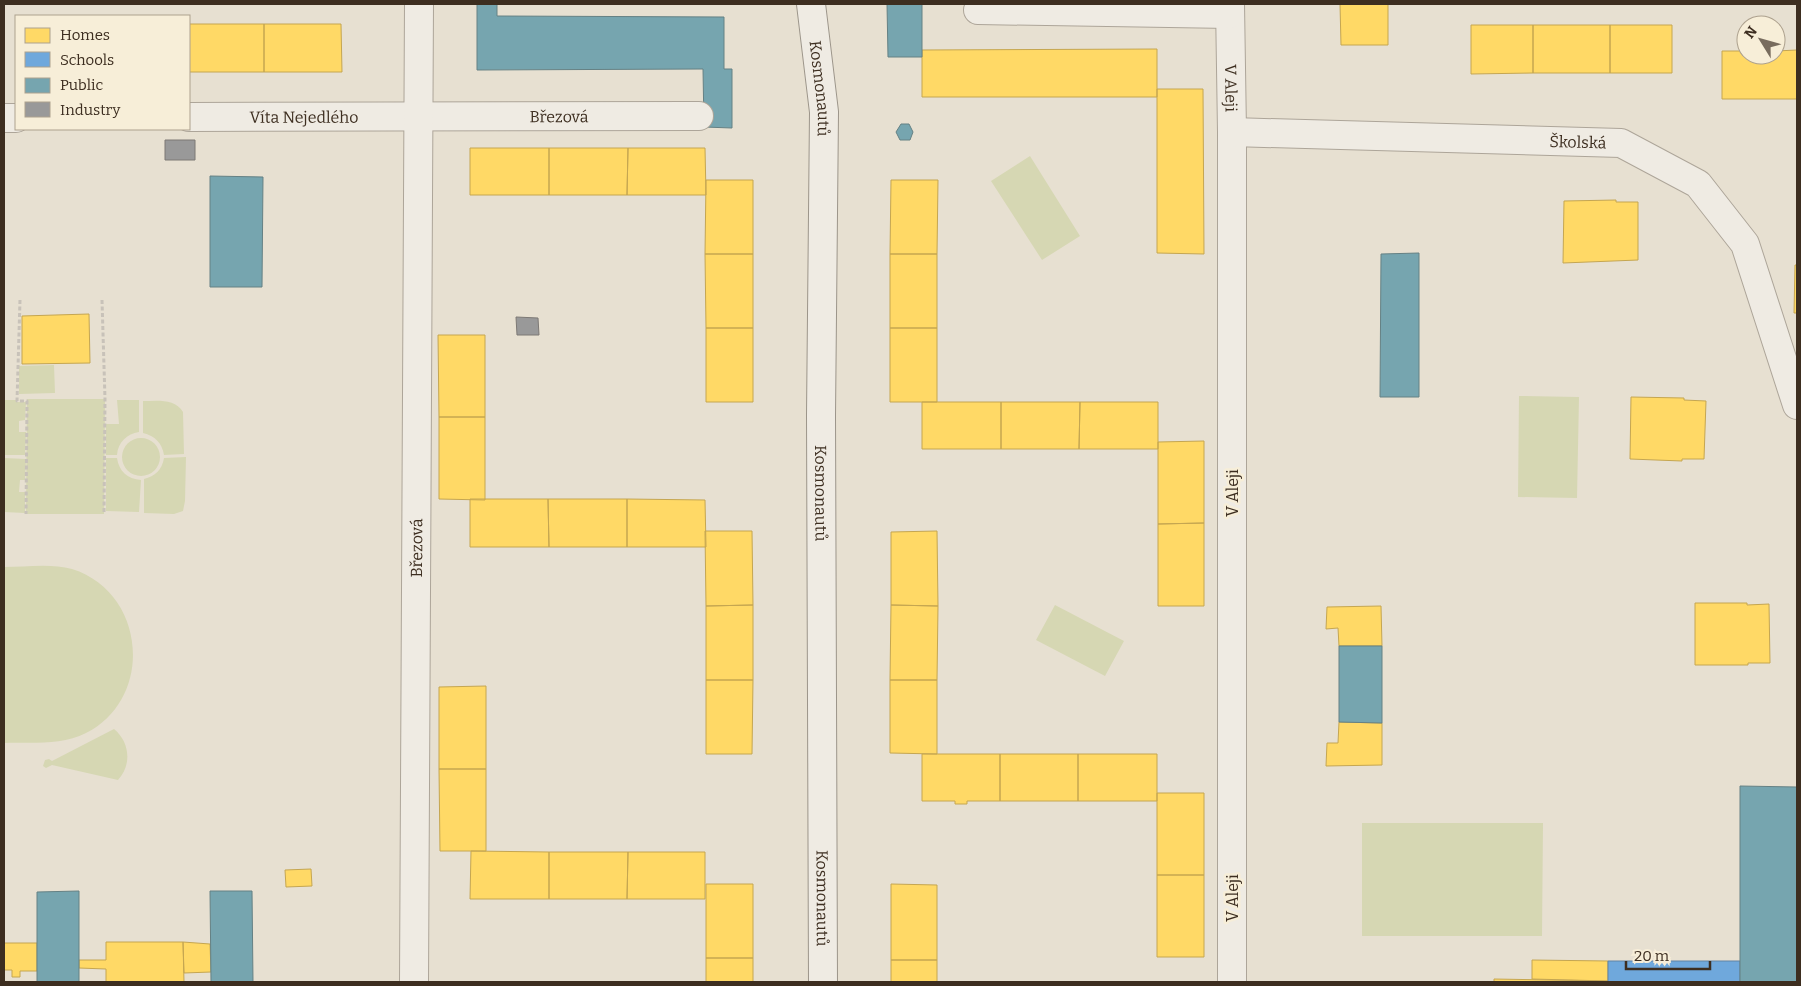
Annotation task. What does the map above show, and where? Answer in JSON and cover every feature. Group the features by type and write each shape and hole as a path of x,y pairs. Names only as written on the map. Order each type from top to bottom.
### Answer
{"street":[{"name":"Březová","path":"414,982 419,4"},
{"name":"Kosmonautů","path":"811,4 824,112 821,416 823,982"},
{"path":"978,10 1230,9"},
{"name":"V Aleji","path":"1230,9 1232,132 1232,982"},
{"name":"Březová","path":"418,115 699,116"},
{"name":"Víta Nejedlého","path":"190,117 418,115"},
{"name":"Školská","path":"1232,132 1621,143 1698,184 1745,244 1797,405"}],"path":[{"path":"20,300 17,401 27,401 26,514"},
{"path":"102,300 105,399 104,514"}],"green space":[{"path":"1030,156 1080,236 1042,260 991,181"},
{"path":"54,365 55,393 19,394 19,366"},
{"path":"1519,396 1579,397 1577,498 1518,497"},
{"path":"27,399 105,399 104,514 26,514"},
{"path":"4,400 26,402 25,420 19,421 19,432 26,432 25,455 4,455"},
{"path":"117,400 139,400 139,432 124,439 119,446 117,455 106,455 106,424 119,424"},
{"path":"143,401 171,402 180,408 183,412 184,454 164,455 162,447 157,441 143,433"},
{"path":"141,438 154,444 160,457 154,470 141,476 128,470 122,457 128,444"},
{"path":"186,457 183,511 174,514 144,513 144,479 157,472 162,466 164,458"},
{"path":"4,458 26,459 25,480 20,480 19,492 25,492 25,513 4,512"},
{"path":"106,458 117,458 124,474 141,480 139,512 106,511"},
{"path":"47,566 72,569 97,581 115,599 127,622 133,646 131,672 123,696 108,717 86,733 56,742 4,743 4,567"},
{"path":"1055,605 1124,641 1105,676 1036,640"},
{"path":"114,729 123,740 127,754 126,768 118,780 52,765 46,768 43,766 45,760 49,759 52,761"},
{"path":"1362,823 1543,823 1542,936 1362,936"}],"building: Homes":[{"path":"1340,4 1388,4 1388,45 1341,45"},
{"path":"190,24 264,24 264,72 190,72"},
{"path":"264,24 341,24 342,72 264,72"},
{"path":"1471,25 1533,25 1533,73 1471,74"},
{"path":"1533,25 1610,25 1610,73 1533,73"},
{"path":"1610,25 1672,25 1672,73 1610,73"},
{"path":"1157,49 1157,97 922,97 922,50"},
{"path":"1797,50 1797,99 1722,99 1722,51 1736,51 1736,65 1786,65 1786,51"},
{"path":"1157,89 1203,89 1204,254 1157,253"},
{"path":"470,148 549,148 549,195 470,195"},
{"path":"549,148 628,148 627,195 549,195"},
{"path":"628,148 705,148 706,195 627,195"},
{"path":"706,180 753,180 753,254 705,254"},
{"path":"891,180 938,180 937,254 890,254"},
{"path":"1616,200 1616,202 1638,202 1638,260 1563,263 1564,201"},
{"path":"705,254 753,254 753,328 706,328"},
{"path":"890,254 937,254 937,328 890,328"},
{"path":"1795,265 1797,265 1797,313 1794,313"},
{"path":"89,314 90,363 22,364 22,316"},
{"path":"706,328 753,328 753,402 706,402"},
{"path":"890,328 937,328 937,402 890,402"},
{"path":"438,335 485,335 485,417 439,417"},
{"path":"1631,397 1684,398 1684,400 1706,401 1704,459 1682,459 1682,461 1630,459"},
{"path":"922,402 1001,402 1001,449 922,449"},
{"path":"1001,402 1080,402 1079,449 1001,449"},
{"path":"1080,402 1158,402 1158,449 1079,449"},
{"path":"439,417 485,417 485,500 439,499"},
{"path":"1204,441 1204,523 1158,524 1158,442"},
{"path":"470,499 548,499 549,547 470,547"},
{"path":"548,499 627,499 627,547 549,547"},
{"path":"627,499 705,500 706,547 627,547"},
{"path":"1204,523 1204,606 1158,606 1158,524"},
{"path":"705,531 752,531 753,605 706,606"},
{"path":"937,531 938,606 891,605 891,532"},
{"path":"1695,603 1769,604 1770,663 1695,665"},
{"path":"753,605 753,680 706,680 706,606"},
{"path":"891,605 938,606 937,680 890,680"},
{"path":"1381,606 1382,646 1339,646 1338,628 1326,629 1327,607"},
{"path":"706,680 753,680 752,754 706,754"},
{"path":"890,680 937,680 937,754 890,753"},
{"path":"486,686 486,769 439,769 439,687"},
{"path":"1339,722 1382,723 1382,765 1326,766 1327,743 1338,743"},
{"path":"922,754 1000,754 1000,801 967,801 967,804 955,804 955,801 922,801"},
{"path":"1000,754 1078,754 1078,801 1000,801"},
{"path":"1078,754 1157,754 1157,801 1078,801"},
{"path":"439,769 486,769 486,851 440,851"},
{"path":"1157,793 1204,793 1204,875 1157,875"},
{"path":"471,851 549,852 549,899 470,899"},
{"path":"549,852 628,852 627,899 549,899"},
{"path":"628,852 705,852 705,899 627,899"},
{"path":"311,869 312,886 286,887 285,870"},
{"path":"1157,875 1204,875 1204,957 1157,957"},
{"path":"706,884 753,884 753,958 706,958"},
{"path":"891,884 937,885 937,960 891,960"},
{"path":"106,942 183,942 184,982 106,982 106,969 79,968 79,960 106,960"},
{"path":"183,942 210,944 211,972 184,973"},
{"path":"4,943 37,943 37,971 20,971 20,977 12,977 12,970 4,970"},
{"path":"706,958 753,958 753,982 706,982"},
{"path":"891,960 937,960 937,982 891,982"},
{"path":"1532,960 1608,961 1608,981 1532,979"},
{"path":"1494,979 1608,981 1608,982 1494,982"}],"building: Schools":[{"path":"1608,961 1740,961 1740,982 1608,982"}],"building: Public":[{"path":"477,4 497,4 497,16 724,17 724,69 732,69 732,128 704,127 703,69 477,70"},
{"path":"887,4 922,4 922,57 888,57"},
{"path":"901,124 909,124 913,132 910,140 900,140 896,132"},
{"path":"210,176 263,177 262,287 210,287"},
{"path":"1419,253 1419,397 1380,397 1381,254"},
{"path":"1339,646 1382,646 1382,723 1339,722"},
{"path":"1740,786 1797,787 1797,982 1740,982"},
{"path":"79,891 79,982 37,982 37,892"},
{"path":"210,891 252,891 253,982 211,982"}],"building: Industry":[{"path":"165,140 195,140 195,160 165,160"},
{"path":"516,317 538,318 539,335 517,335"}]}
